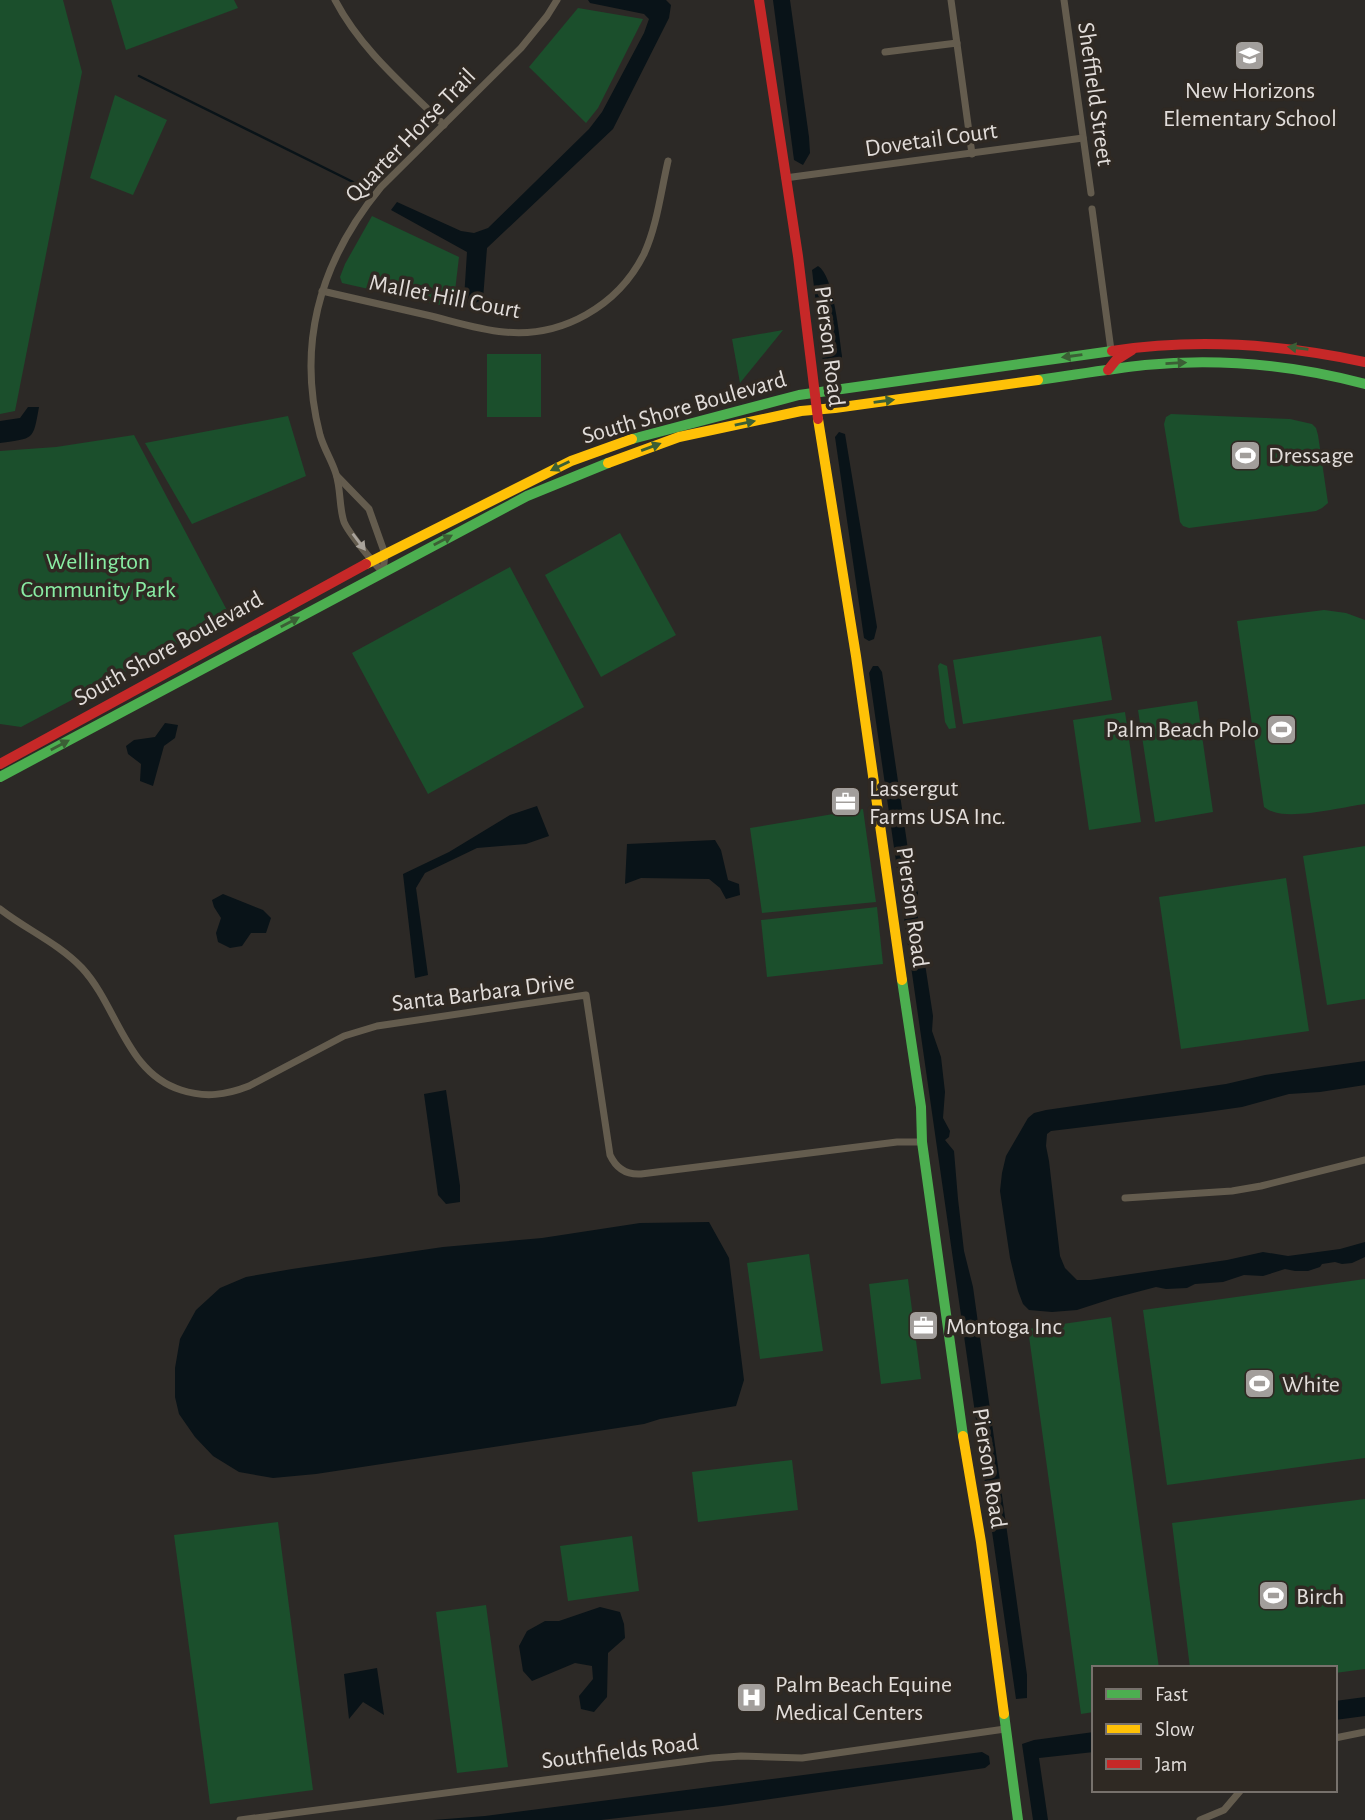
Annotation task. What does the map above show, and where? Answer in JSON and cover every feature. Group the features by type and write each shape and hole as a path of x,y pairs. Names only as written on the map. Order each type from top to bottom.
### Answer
{"street":[{"path":"335,0 354,33 369,51 444,125"},
{"name":"Quarter Horse Trail","path":"383,572 372,562 345,523 336,476 321,438 311,365 312,342 322,291 341,245 364,208 381,187 521,48 557,0"},
{"name":"Pierson Road","path":"759,0 797,256 816,409 856,656 921,1107 922,1142 964,1443 981,1542 1018,1820"},
{"path":"951,0 972,153"},
{"name":"Sheffield Street","path":"1064,0 1091,192"},
{"path":"885,52 957,43"},
{"name":"Dovetail Court","path":"785,178 1083,138"},
{"name":"Mallet Hill Court","path":"322,291 505,332 536,332 573,321 608,300 635,269 651,235 668,161"},
{"path":"1087,373 1108,359 1111,350 1092,209"},
{"name":"South Shore Boulevard","path":"0,764 385,554 583,456 652,433 772,401 1139,346 1187,342 1245,343 1307,349 1365,362"},
{"path":"1108,370 1118,358 1139,346"},
{"name":"South Shore Boulevard","path":"0,777 527,496 593,468 679,437 801,411 1108,370 1181,363 1238,363 1299,369 1365,384"},
{"name":"Quarter Horse Trail","path":"336,476 369,509 385,554 383,572"},
{"name":"Santa Barbara Drive","path":"0,909 63,949 90,977 101,993 138,1059 158,1079 189,1093 216,1095 236,1091 344,1036 377,1026 586,995 610,1155 617,1166 628,1173 641,1174 897,1142 922,1142"},
{"path":"1125,1198 1232,1191 1365,1160"},
{"name":"Southfields Road","path":"240,1820 712,1758 802,1758 1005,1729"},
{"path":"1337,1738 1365,1732"},
{"path":"1350,1736 1365,1739"},
{"path":"1200,1820 1224,1810 1239,1792"}],"green space":[{"path":"0,0 63,0 82,72 15,411 0,414"},
{"path":"111,0 234,0 238,8 126,50"},
{"path":"578,8 643,19 598,108 586,123 529,67"},
{"path":"115,95 167,120 133,195 90,178"},
{"path":"372,216 459,257 453,308 342,283 340,277 345,264"},
{"path":"783,330 740,383 732,339"},
{"path":"487,354 541,354 541,417 487,417"},
{"name":"Dressage","path":"1171,414 1290,419 1312,424 1318,435 1328,503 1316,511 1189,528 1183,526 1180,522 1164,424 1166,417"},
{"path":"288,416 306,476 192,524 145,443"},
{"name":"Wellington Community Park","path":"134,435 230,616 21,727 0,724 0,451 56,447"},
{"path":"620,533 676,635 601,677 545,575"},
{"path":"510,567 584,707 428,794 352,653"},
{"path":"1324,610 1346,613 1365,620 1365,804 1306,813 1274,812 1264,807 1237,621"},
{"path":"1101,636 1112,700 963,724 953,660"},
{"path":"940,663 947,666 956,728 949,729 945,722 938,666"},
{"path":"1197,701 1213,812 1155,822 1138,710"},
{"path":"1125,712 1141,822 1089,830 1073,720"},
{"path":"863,809 876,902 762,913 750,828"},
{"path":"1365,846 1365,999 1327,1005 1303,856"},
{"path":"1286,878 1309,1031 1181,1049 1159,897"},
{"path":"877,907 883,964 767,977 761,920"},
{"path":"809,1254 823,1351 760,1359 747,1263"},
{"path":"908,1279 921,1379 881,1384 869,1284"},
{"name":"White","path":"1365,1279 1365,1458 1167,1485 1143,1310"},
{"path":"1111,1317 1159,1666 1092,1666 1092,1712 1081,1714 1028,1329"},
{"path":"792,1460 798,1510 698,1522 692,1472"},
{"name":"Birch","path":"1365,1499 1365,1669 1337,1673 1337,1666 1190,1666 1172,1523"},
{"path":"278,1522 313,1790 210,1804 174,1535"},
{"path":"632,1536 639,1591 568,1601 560,1546"},
{"path":"486,1605 508,1767 457,1773 436,1612"}],"shaded area":[{"path":"588,0 666,0 671,5 669,18 613,129 487,248 483,299 470,306 464,299 467,252 391,210 397,202 461,231 474,233 488,228 589,129 602,112 649,19 644,14 590,3"},
{"path":"773,0 790,0 809,137 810,153 803,165 794,160"},
{"path":"818,266 828,281 837,321 842,361 834,363 823,362 812,270"},
{"path":"28,407 39,407 30,436 0,443 0,421 20,418"},
{"path":"839,432 845,434 877,627 874,639 869,641 864,638 835,437"},
{"path":"873,666 878,666 882,672 912,877 918,893 916,905 933,1016 932,1031 941,1057 945,1092 943,1118 950,1131 945,1140 954,1151 964,1251 973,1287 1027,1675 1027,1698 1016,1699 869,673"},
{"path":"165,723 178,725 175,738 164,746 153,786 140,781 141,764 128,754 126,746 134,740 155,737"},
{"path":"537,806 549,836 526,844 477,848 425,873 416,888 428,975 415,978 403,874 449,852 510,815"},
{"path":"715,840 721,850 728,880 739,884 740,895 726,899 720,888 709,879 641,878 625,884 627,844"},
{"path":"223,894 263,910 271,918 266,933 251,933 242,946 230,948 218,942 216,933 221,918 212,900"},
{"path":"1365,1061 1365,1085 1289,1094 1242,1107 1051,1131 1047,1134 1046,1146 1060,1256 1065,1268 1077,1280 1227,1260 1263,1252 1288,1256 1340,1249 1365,1242 1365,1257 1352,1263 1322,1264 1308,1271 1285,1269 1263,1276 1244,1275 1223,1282 1195,1284 1187,1288 1156,1287 1077,1310 1029,1310 1023,1304 1010,1258 1000,1191 1006,1156 1028,1118 1034,1113"},
{"path":"446,1090 460,1202 446,1204 438,1195 424,1094"},
{"path":"709,1222 729,1258 744,1380 736,1406 644,1424 316,1474 273,1478 239,1472 213,1456 179,1414 175,1397 175,1368 180,1339 196,1310 220,1288 246,1277 443,1247 542,1238 640,1223"},
{"path":"600,1607 620,1612 625,1638 608,1653 607,1697 594,1712 581,1709 579,1696 593,1679 592,1666 575,1663 532,1681 523,1671 519,1646 527,1631 545,1621 559,1621"},
{"path":"377,1668 384,1715 363,1702 349,1719 344,1674"},
{"path":"1365,1697 1365,1716 1337,1720 1337,1701"},
{"path":"1092,1732 1092,1752 1039,1758 1048,1820 1033,1820 1022,1744"},
{"path":"982,1752 989,1756 990,1764 985,1768 722,1806 601,1820 433,1820 485,1816"}],"waterway":[{"path":"139,76 353,182"}],"traffic: fast":[{"path":"632,439 799,395 1112,351"},
{"path":"1038,380 1145,365 1201,362 1284,368 1365,384"},
{"path":"0,777 527,496 608,463"},
{"path":"902,980 963,1436"},
{"path":"1004,1714 1018,1820"}],"traffic: slow":[{"path":"608,463 679,437 801,411 1038,380"},
{"path":"818,419 856,656 902,980"},
{"path":"366,564 571,461 632,439"},
{"path":"963,1436 981,1542 1004,1714"}],"traffic: jam":[{"path":"759,0 798,256 818,419"},
{"path":"1112,351 1176,345 1239,345 1302,351 1365,362"},
{"path":"1108,370 1116,360 1132,350"},
{"path":"0,764 366,564"}],"place":[{"name":"New Horizons Elementary School","path":"1250,56"},
{"name":"Dressage","path":"1245,455"},
{"name":"Palm Beach Polo","path":"1282,729"},
{"name":"Lassergut Farms USA Inc.","path":"846,802"},
{"name":"Montoga Inc","path":"923,1326"},
{"name":"White","path":"1259,1384"},
{"name":"Birch","path":"1273,1596"},
{"name":"Palm Beach Equine Medical Centers","path":"752,1698"}]}
